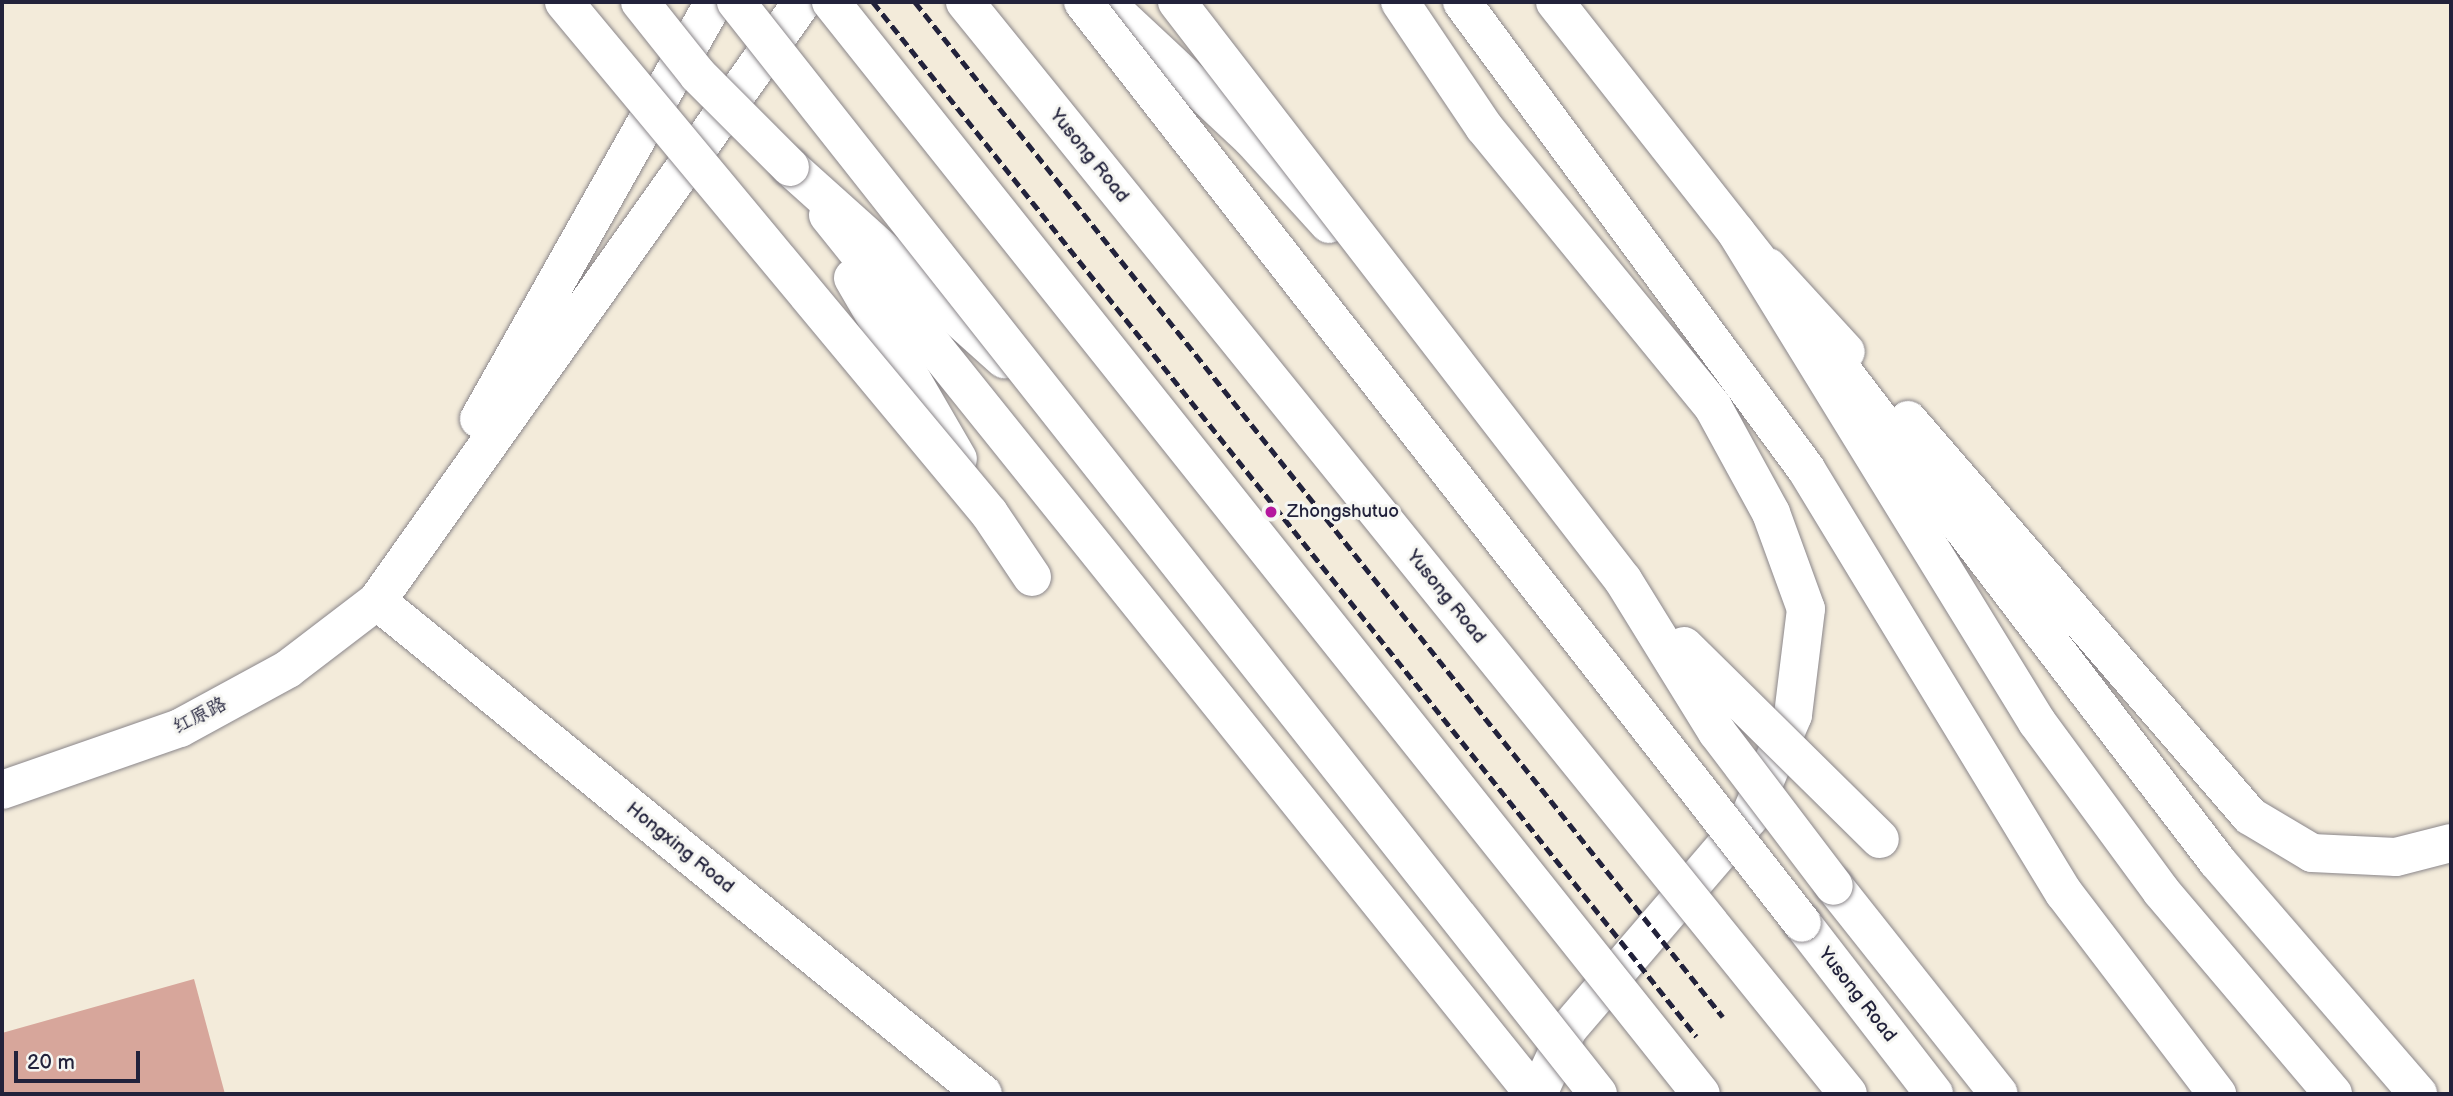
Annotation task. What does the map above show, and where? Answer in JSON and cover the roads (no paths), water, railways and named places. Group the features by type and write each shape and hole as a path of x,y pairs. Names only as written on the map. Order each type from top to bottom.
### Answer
{"main road":[{"path":"564,2 989,513"},
{"path":"640,2 698,75 790,167 1062,411"},
{"path":"377,601 714,2"},
{"path":"736,2 1062,411 1598,1094"},
{"path":"377,601 802,2"},
{"path":"831,2 1701,1094"},
{"name":"Yusong Road","path":"965,2 1847,1094"},
{"name":"Yusong Road","path":"1083,2 1934,1094"},
{"path":"1105,2 1251,138 1430,334"},
{"path":"1177,2 1430,334 1623,580 1754,721 1880,839"},
{"path":"790,167 1536,1094 1568,1029 1749,818 1793,715 1806,608 1771,513 1713,407 1484,127 1400,2"},
{"path":"1462,2 1806,469 2064,893 2217,1094"},
{"path":"1555,2 1736,232 2217,860 2418,1094"},
{"path":"790,167 989,513 1032,578"},
{"path":"1736,232 1972,490 2250,816 2312,853 2396,856 2451,843"},
{"path":"1736,232 2037,722 2161,891 2333,1094"},
{"path":"1623,580 1717,732 1834,886 1999,1094"},
{"name":"红原路","path":"2,790 180,728 288,669 377,601"},
{"name":"Hongxing Road","path":"377,601 984,1094"}],"railway":[{"path":"873,2 1696,1036"},
{"path":"915,2 1723,1017"}],"place":[{"name":"Zhongshutuo","path":"1271,512"}]}
